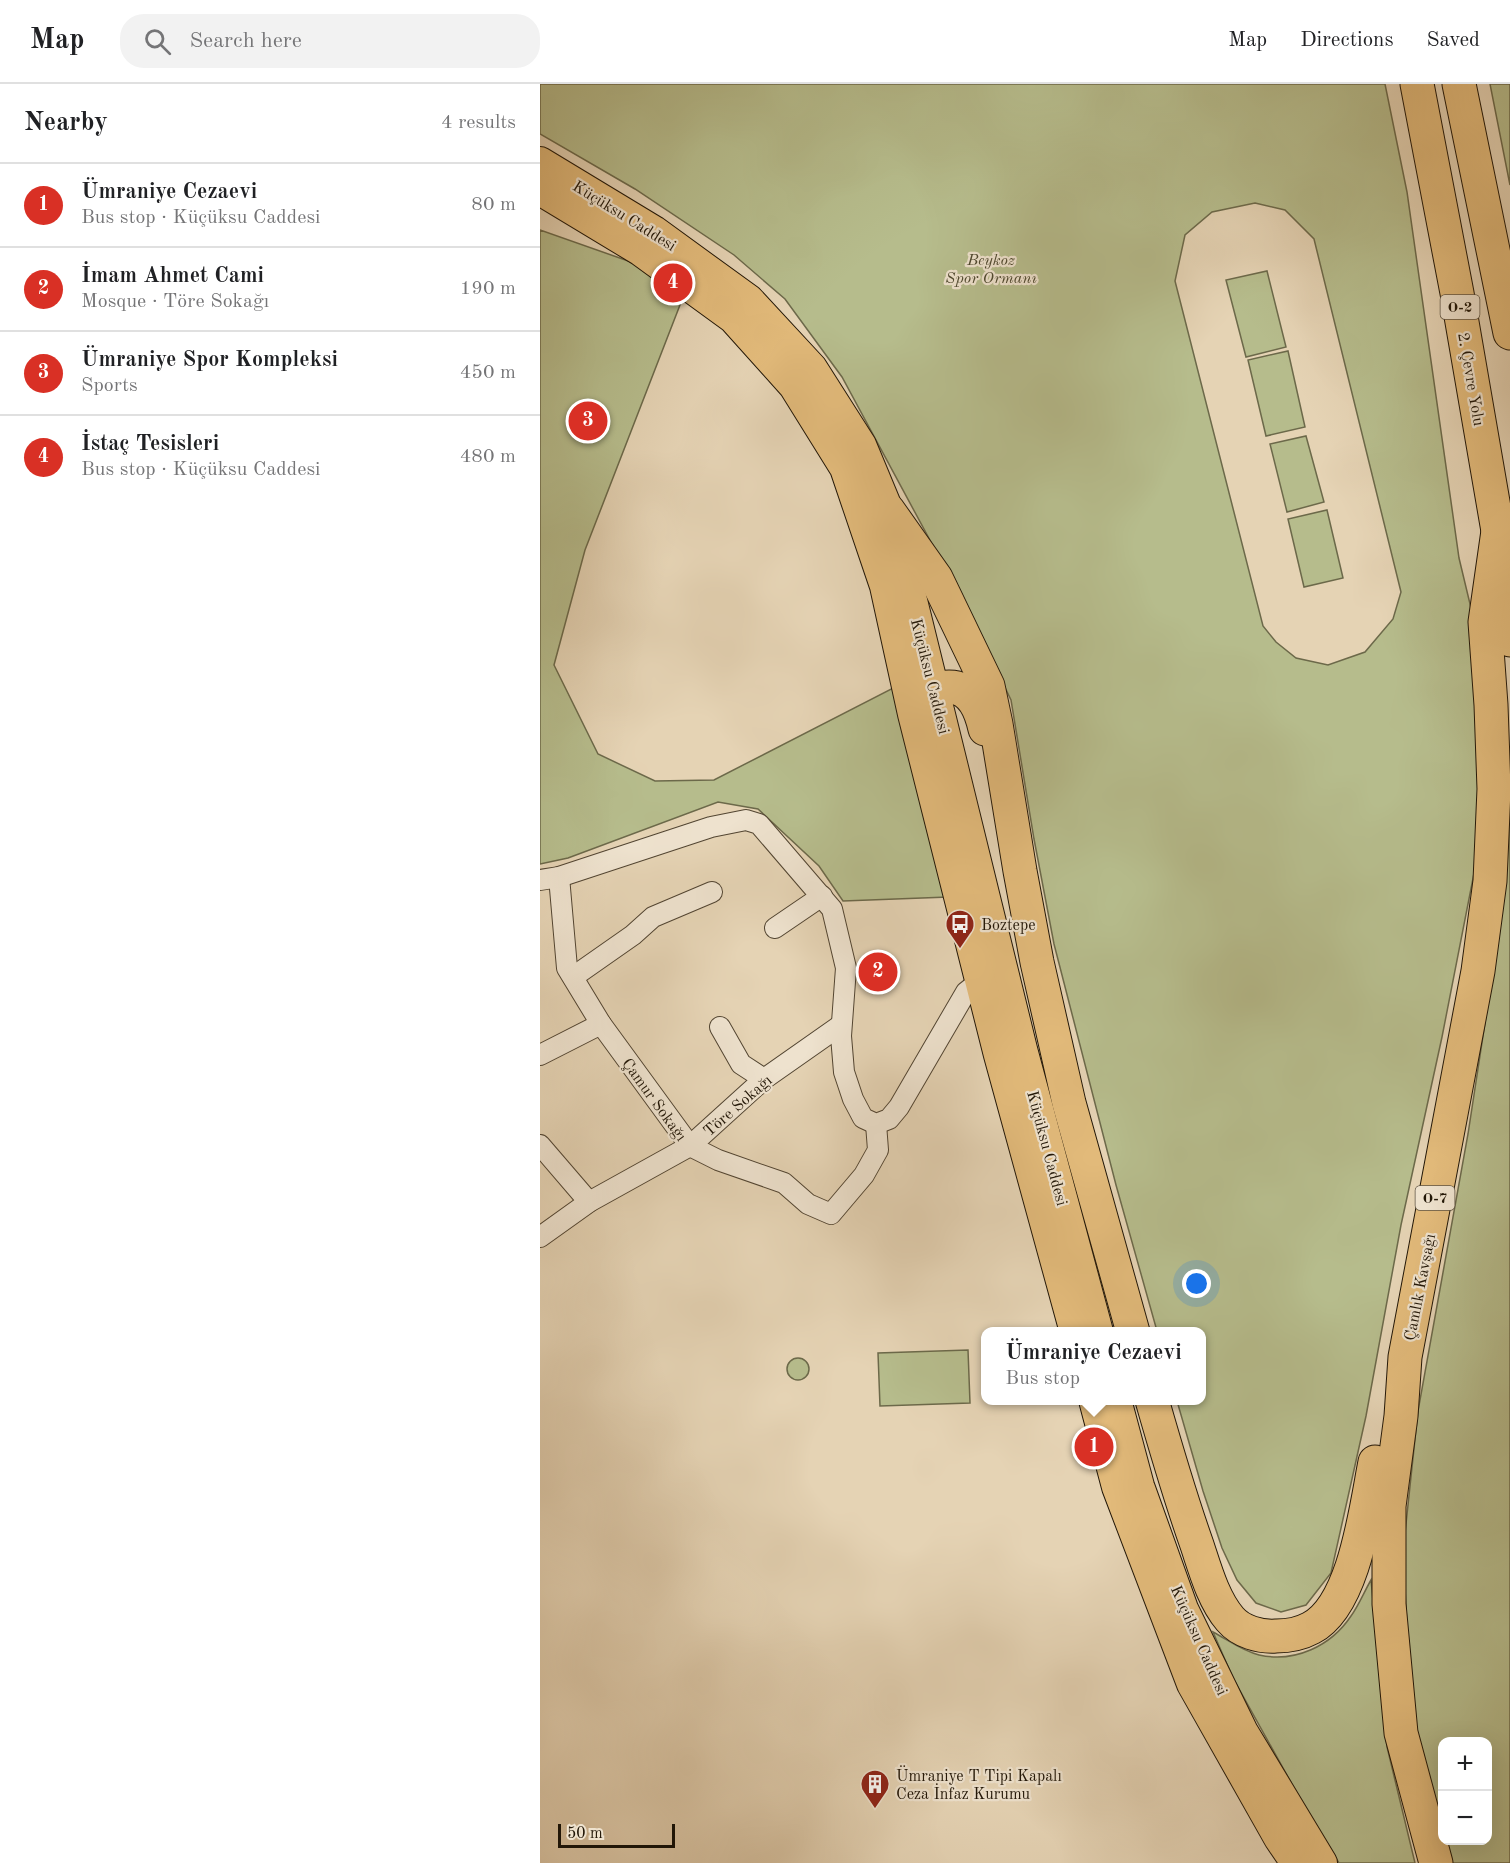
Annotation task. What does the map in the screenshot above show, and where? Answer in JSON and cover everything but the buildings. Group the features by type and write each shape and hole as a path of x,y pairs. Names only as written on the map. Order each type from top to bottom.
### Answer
{"highway":[{"name":"2. Çevre Yolu","path":"1417,84 1457,293 1498,531 1510,640"},
{"name":"O-2","path":"1459,84 1510,333"},
{"path":"888,510 936,578 988,686 1037,962 1069,1103 1132,1327"},
{"name":"Çamlık Kavşağı","path":"1436,1863 1401,1733 1389,1604 1389,1506 1406,1357 1478,971 1490,881 1494,789 1485,621 1498,531"},
{"path":"924,702 949,687 964,691 974,700 983,720 1020,871"},
{"path":"1153,1405 1206,1571 1231,1621 1250,1633 1293,1636 1313,1628 1331,1611 1345,1585 1356,1557 1385,1413 1406,1357"}],"main road":[{"name":"Küçüksu Caddesi","path":"540,162 654,231 749,300 757,327 845,468 924,702 954,771 975,857 992,978 1097,1327"},
{"name":"Küçüksu Caddesi","path":"540,190 641,251 733,318 757,327 812,368 861,444 888,510 924,702 1074,1327"},
{"name":"Küçüksu Caddesi","path":"1095,1405 1117,1487 1182,1680 1287,1828 1322,1863"},
{"name":"Küçüksu Caddesi","path":"1117,1405 1139,1486 1183,1609 1243,1732 1267,1772 1287,1828 1296,1863"},
{"path":"1182,1680 1196,1673 1203,1680 1249,1763 1267,1772"}],"street":[{"path":"550,878 711,827 746,820 759,824 832,909 846,968 841,1025 844,1072 853,1099 863,1118 876,1124 889,1119 899,1107 966,992 992,978"},
{"name":"Çamur Sokağı","path":"550,878 567,968 601,1024 690,1146 718,1160 784,1183 808,1204 831,1214 864,1176 878,1150 876,1124"},
{"path":"573,977 633,935 653,917 712,892"},
{"path":"775,928 822,896"},
{"path":"540,1055 601,1024"},
{"name":"Töre Sokağı","path":"540,1237 589,1202 690,1146 764,1079 841,1025"},
{"path":"720,1027 741,1064 764,1079"},
{"path":"540,1145 589,1202"}],"green space":[{"name":"Beykoz Spor Ormanı","path":"540,84 1385,84 1407,192 1459,558 1471,608 1481,760 1477,858 1442,1037 1401,1225 1366,1416 1331,1573 1306,1605 1281,1612 1256,1603 1237,1580 1222,1548 1203,1491 1178,1405 1206,1405 1206,1327 1156,1327 1116,1185 1054,944 1011,700 966,607 842,377 785,299 734,255 635,189 540,134","holes":["1255,203 1285,210 1314,239 1401,592 1393,619 1365,652 1328,665 1296,658 1276,642 1263,626 1175,281 1185,235 1212,212"]},
{"path":"1490,84 1510,84 1510,185"},
{"path":"540,230 651,269 685,292 585,550 554,665 598,754 655,781 714,780 897,686 948,897 843,901 819,866 758,809 718,802 568,858 540,864"},
{"path":"1267,271 1286,347 1246,357 1226,280"},
{"path":"1288,351 1305,427 1266,436 1248,360"},
{"path":"1306,436 1324,502 1287,512 1270,444"},
{"path":"1327,510 1343,578 1304,587 1288,519"},
{"path":"1510,809 1510,1863 1452,1863 1446,1845 1492,1845 1492,1737 1438,1737 1438,1815 1412,1718 1403,1552 1418,1411 1468,1134 1501,904"},
{"path":"968,1350 970,1403 880,1406 878,1353"},
{"path":"798,1358 806,1361 809,1369 806,1377 798,1380 790,1377 787,1369 790,1361"},
{"path":"1371,1580 1387,1747 1415,1863 1339,1863 1318,1831 1233,1678 1213,1632 1259,1655 1272,1657 1299,1654 1323,1644 1343,1627"}],"place":[{"name":"İstaç Tesisleri","path":"673,283"},
{"name":"Ümraniye Spor Kompleksi","path":"588,421"},
{"name":"Boztepe","path":"960,950"},
{"name":"İmam Ahmet Cami","path":"878,972"},
{"name":"Ümraniye Cezaevi","path":"1094,1447"},
{"name":"Ümraniye T Tipi Kapalı Ceza İnfaz Kurumu","path":"875,1810"}]}
